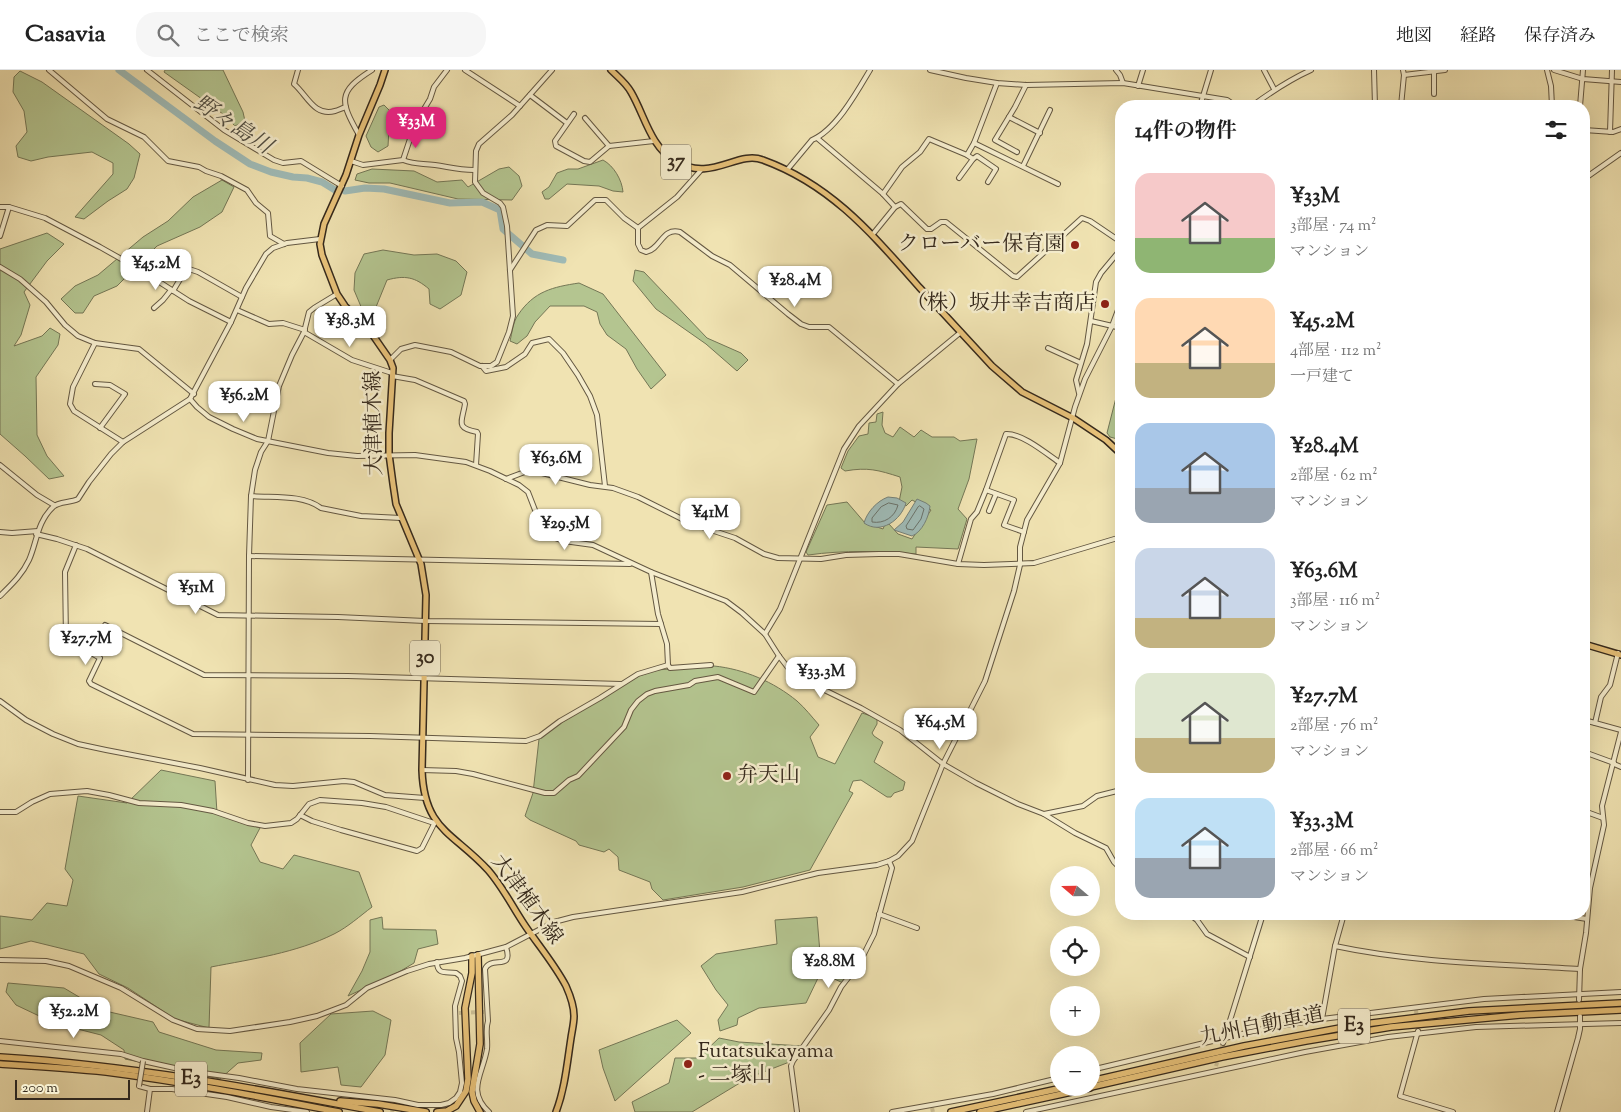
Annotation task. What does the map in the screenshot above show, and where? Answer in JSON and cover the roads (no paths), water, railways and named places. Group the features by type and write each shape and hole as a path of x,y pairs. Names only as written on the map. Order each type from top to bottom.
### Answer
{"highway":[{"path":"413,1110 447,1111 456,1106 466,1091 468,1079 465,1008 475,956"},
{"path":"475,956 480,1044 472,1092 480,1112"},
{"name":"九州自動車道","path":"1100,1079 1244,1046 1356,1025 1469,1011 1621,1003"},
{"name":"九州自動車道","path":"1100,1085 1222,1057 1391,1027 1511,1016 1621,1010"},
{"name":"E3","path":"0,1057 127,1068 380,1112"},
{"name":"E3","path":"0,1064 126,1075 339,1112"},
{"path":"952,1112 1050,1091"},
{"name":"九州自動車道","path":"980,1112 1051,1096"},
{"path":"308,1098 378,1104 426,1112"}],"main road":[{"path":"320,239 324,224 342,186 358,135 385,70"},
{"name":"37","path":"611,70 626,84 654,141 665,154 676,162 691,168 702,169 717,168 746,159 759,159 787,170 832,198 873,234 1010,384 1073,418 1106,440 1115,448"},
{"name":"大津植木線","path":"320,239 322,255 337,294 344,306 370,331 390,360 392,375 389,454 396,504 419,560 425,587 422,770 425,798 435,822 488,870 499,884 566,986 574,1016 565,1081 562,1097 556,1112"},
{"path":"1590,645 1619,654"}],"street":[{"path":"49,70 107,119 144,137 168,160 199,167 247,190 256,203 268,213 270,236 284,244"},
{"path":"147,70 224,130 274,160 301,162 342,186"},
{"path":"298,70 294,84 315,109 324,112 334,112 346,107"},
{"path":"358,135 344,100 348,89 356,80 372,70"},
{"path":"403,160 415,124 430,99 434,88 447,70"},
{"path":"465,70 520,106"},
{"path":"390,360 401,349 415,345 451,352 482,366 492,366 497,362 513,316 507,226 503,206 477,188 474,177 476,151 480,144 503,124 552,70"},
{"path":"787,170 812,140 817,138 837,119 870,70"},
{"path":"930,70 998,83 1123,83 1227,100"},
{"path":"1116,70 1123,83"},
{"path":"1138,86 1143,70"},
{"path":"1202,100 1212,70"},
{"path":"1264,70 1274,89"},
{"path":"1260,100 1274,89 1311,70"},
{"path":"1374,70 1375,100"},
{"path":"1401,100 1403,72 1445,70"},
{"path":"1548,70 1552,100"},
{"path":"1554,70 1582,79 1621,82"},
{"path":"1580,100 1584,70"},
{"path":"1610,132 1612,70"},
{"path":"1434,72 1434,94"},
{"path":"967,155 974,143 998,83"},
{"path":"1017,152 995,140 1026,84"},
{"path":"530,95 567,123"},
{"path":"1023,166 1050,110"},
{"path":"574,114 554,143 577,158 590,162 609,146 654,141"},
{"path":"1009,117 1040,132"},
{"path":"585,118 609,146"},
{"path":"1590,130 1610,132 1621,129"},
{"path":"817,138 883,194 895,207"},
{"path":"883,194 902,167 920,152 928,140 931,139 972,159"},
{"path":"974,143 1058,184"},
{"path":"1590,174 1621,153"},
{"path":"959,178 972,159 977,156 996,169 988,182"},
{"path":"350,161 363,165 403,160 417,165 474,170"},
{"path":"638,228 677,197 702,169"},
{"path":"510,270 536,230 547,225 567,226 595,200 606,200 624,218 638,228"},
{"path":"873,234 899,204 927,229 931,229 941,222 946,222 1013,276 1017,277 1082,218 1090,221 1115,238"},
{"path":"0,207 9,207 45,218 139,268 172,290 231,322"},
{"path":"0,236 9,207"},
{"path":"638,228 638,244 641,250 646,252 654,249 669,232 674,230 680,232 712,256 730,265 801,324 810,327 829,327 898,384"},
{"path":"0,596 21,575 30,557 37,533 45,516 54,505 78,499 94,475 123,442 190,400 266,254 273,248 284,244 320,239"},
{"path":"1079,395 1076,380 1091,321 1096,282 1115,256"},
{"path":"0,267 20,280 46,302 65,326 78,336 95,343 140,349 194,394"},
{"path":"154,308 172,290 185,271 189,269 198,272 242,297"},
{"path":"248,780 249,556 251,496 257,463 268,440 279,386 304,331 310,312 337,294"},
{"path":"237,310 269,324 283,322 304,331 352,360 392,375 423,383 464,401 461,422 463,428 478,434 476,465"},
{"path":"0,960 46,961 68,966 121,988 173,1020 198,1029 230,1031 317,1016 346,1005 367,988 407,971 437,962 475,956 506,947 554,922 573,917 672,904 742,892 818,873 877,865 890,861 905,850 912,841 943,764 985,681 1014,591 1020,565 1020,547 1031,512 1060,463 1079,395 1115,318"},
{"path":"1091,321 1115,327"},
{"path":"765,634 780,609 802,558 844,450 859,426 898,384 961,332"},
{"path":"482,366 486,371 506,367 525,354 532,343 549,339 578,374 590,396 597,415 604,486"},
{"path":"95,343 74,387 70,404 74,411 123,442"},
{"path":"1048,348 1081,363"},
{"path":"96,384 110,385 125,394 100,428"},
{"path":"190,400 196,407 222,424 257,439 268,440 290,447 357,456 389,454 428,456 476,465 519,485 528,492 539,523 552,537 564,542 593,545 632,564 726,601 765,634 788,669 798,677 861,708 900,730 943,764 1018,804 1044,814 1075,833 1106,848 1115,863"},
{"path":"958,564 971,519 977,512 1006,434 1025,440 1060,463"},
{"path":"0,465 37,495 54,505"},
{"path":"506,479 530,470 590,485 604,486 638,498 690,524 735,538 764,554 778,558 821,559 846,555 900,554 958,564 1020,565 1034,563 1115,539"},
{"path":"986,490 1014,500 1004,525 1024,532"},
{"path":"990,512 996,494"},
{"path":"251,496 288,497 316,504 321,508 361,516 401,518"},
{"path":"0,532 37,533 76,545 218,615 661,624"},
{"path":"76,545 65,572 66,639 100,658 89,681 91,684 188,733 526,741 540,736 560,721 638,674 668,665 670,668 711,665"},
{"path":"249,556 632,564"},
{"path":"651,572 661,624 667,644 668,665"},
{"path":"105,625 204,675 424,678 621,684"},
{"path":"1595,723 1601,697 1610,685 1619,654"},
{"path":"422,770 456,771 545,793 554,793 569,780 578,776 624,727 631,710 647,694 718,677 754,692 779,656"},
{"path":"0,701 39,728 78,744 284,786 344,781 354,782 385,795 425,798"},
{"path":"1590,722 1621,731 1602,806 1603,831 1590,888"},
{"path":"1590,754 1621,767"},
{"path":"0,812 16,812 50,794 87,791 109,794 139,803 181,805 212,811 248,823 265,826 291,823 312,802 336,801 393,808 435,822 422,848 417,852 341,830 300,815"},
{"path":"1044,814 1083,806 1097,796 1115,792"},
{"path":"1590,813 1603,818"},
{"path":"797,1112 793,1061 829,1010 841,987 859,964 874,934 892,868 890,861"},
{"path":"879,914 917,928"},
{"path":"1197,920 1207,934 1250,957"},
{"path":"1224,1041 1261,920"},
{"path":"1322,1019 1342,920"},
{"path":"1578,1000 1587,920"},
{"path":"1336,946 1369,953 1580,969"},
{"path":"489,1112 478,1099 476,1091 487,1048 485,969 487,964 491,962 500,963 505,961 507,956 506,947"},
{"path":"0,1041 122,1054 188,1072 239,1078 297,1089 395,1100 418,1105 442,1105 456,1098 460,1092 462,1082 456,1038 457,1014 455,1006 461,978 454,972 446,973 440,971 437,967 437,962"},
{"path":"1100,1068 1224,1041 1263,1029 1322,1019 1484,999 1621,992"},
{"path":"1557,1112 1578,1038 1580,1016"},
{"path":"1026,1112 1063,1102 1216,1069 1418,1032 1476,1027 1621,1023"},
{"path":"1418,1032 1400,1096 1435,1110 1453,1112"},
{"path":"143,1061 139,1086 150,1089 172,1089 307,1112"},
{"path":"892,1112 931,1107 1050,1081"},
{"path":"147,1112 150,1089"}],"water":[{"path":"888,497 897,498 906,503 900,515 889,524 883,526 870,526 864,523 873,507"},
{"path":"917,499 930,506 927,519 922,528 912,536 894,530 903,522"}],"waterway":[{"name":"野々島川","path":"119,70 215,141 250,164 271,172 322,182 335,190"},
{"name":"野々島川","path":"345,191 365,188 384,189 450,203 482,202 500,210 503,229 532,254 563,260"}],"tunnel":[{"path":"1416,1010 1417,1020"},
{"path":"459,1013 484,1012"},
{"path":"1216,1066 1223,1043"},
{"path":"392,1112 395,1100"},
{"path":"932,1108 933,1112"}],"place":[{"name":"クローバー保育園","path":"1075,245"},
{"name":"（株）坂井幸吉商店","path":"1105,304"},
{"name":"弁天山","path":"727,776"},
{"name":"Futatsukayama - 二塚山","path":"688,1064"}]}
